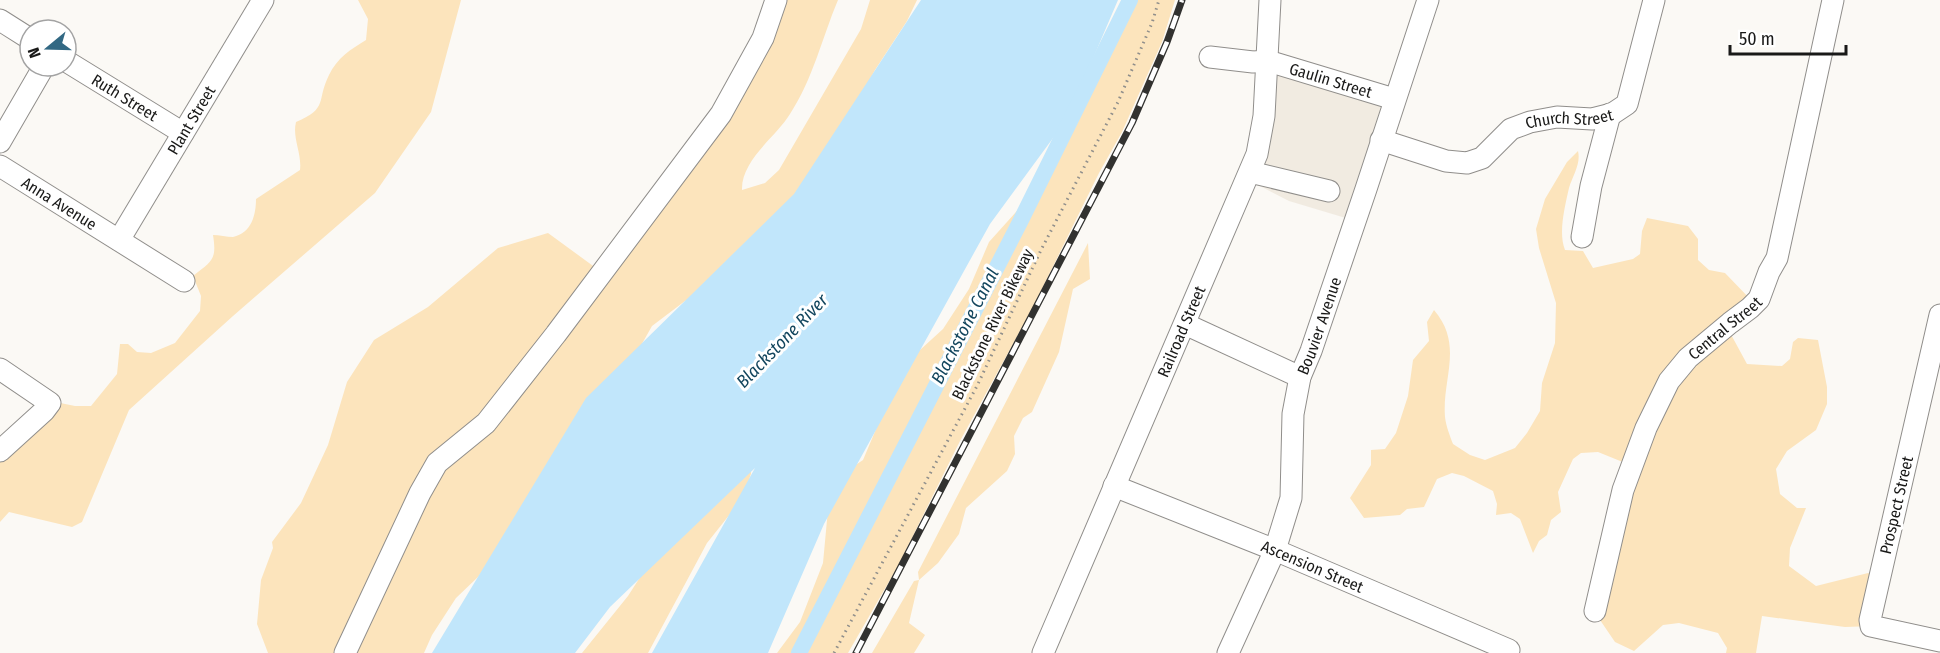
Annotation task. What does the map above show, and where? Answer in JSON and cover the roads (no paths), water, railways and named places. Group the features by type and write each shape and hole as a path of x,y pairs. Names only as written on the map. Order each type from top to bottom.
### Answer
{"street":[{"name":"Plant Street","path":"119,240 263,0"},
{"path":"345,653 420,493 437,463 486,423 721,114 763,38 776,0"},
{"name":"Railroad Street","path":"1043,653 1257,154 1264,116 1270,0"},
{"name":"Bouvier Avenue","path":"1228,653 1275,550 1291,498 1293,414 1300,377 1311,351 1428,0"},
{"name":"Church Street","path":"1381,140 1446,161 1467,163 1482,158 1511,129 1530,122 1557,117 1592,119 1610,114 1627,104 1654,0"},
{"name":"Central Street","path":"1595,611 1623,490 1646,428 1669,381 1688,358 1759,299 1769,272 1778,258 1833,0"},
{"path":"0,20 18,31"},
{"name":"Gaulin Street","path":"1210,57 1253,62 1268,61 1394,99"},
{"name":"Ruth Street","path":"78,68 183,133"},
{"path":"0,142 37,78"},
{"path":"1582,237 1591,186 1610,114"},
{"name":"Anna Avenue","path":"0,166 184,281"},
{"path":"1250,172 1329,191"},
{"name":"Prospect Street","path":"1940,315 1870,620 1871,626 1940,641"},
{"path":"1185,324 1300,377"},
{"path":"0,369 50,402 44,411 0,451"},
{"name":"Ascension Street","path":"1114,486 1275,550 1508,651"}],"water":[{"name":"Blackstone River","path":"921,0 1118,0 1067,119 990,224 824,524 768,653 652,653 755,468 610,607 575,653 432,653 586,398 794,194"}],"waterway":[{"name":"Blackstone Canal","path":"799,653 1020,222 1130,0"}],"railway":[{"path":"856,653 1132,123 1167,42 1182,0"}]}
